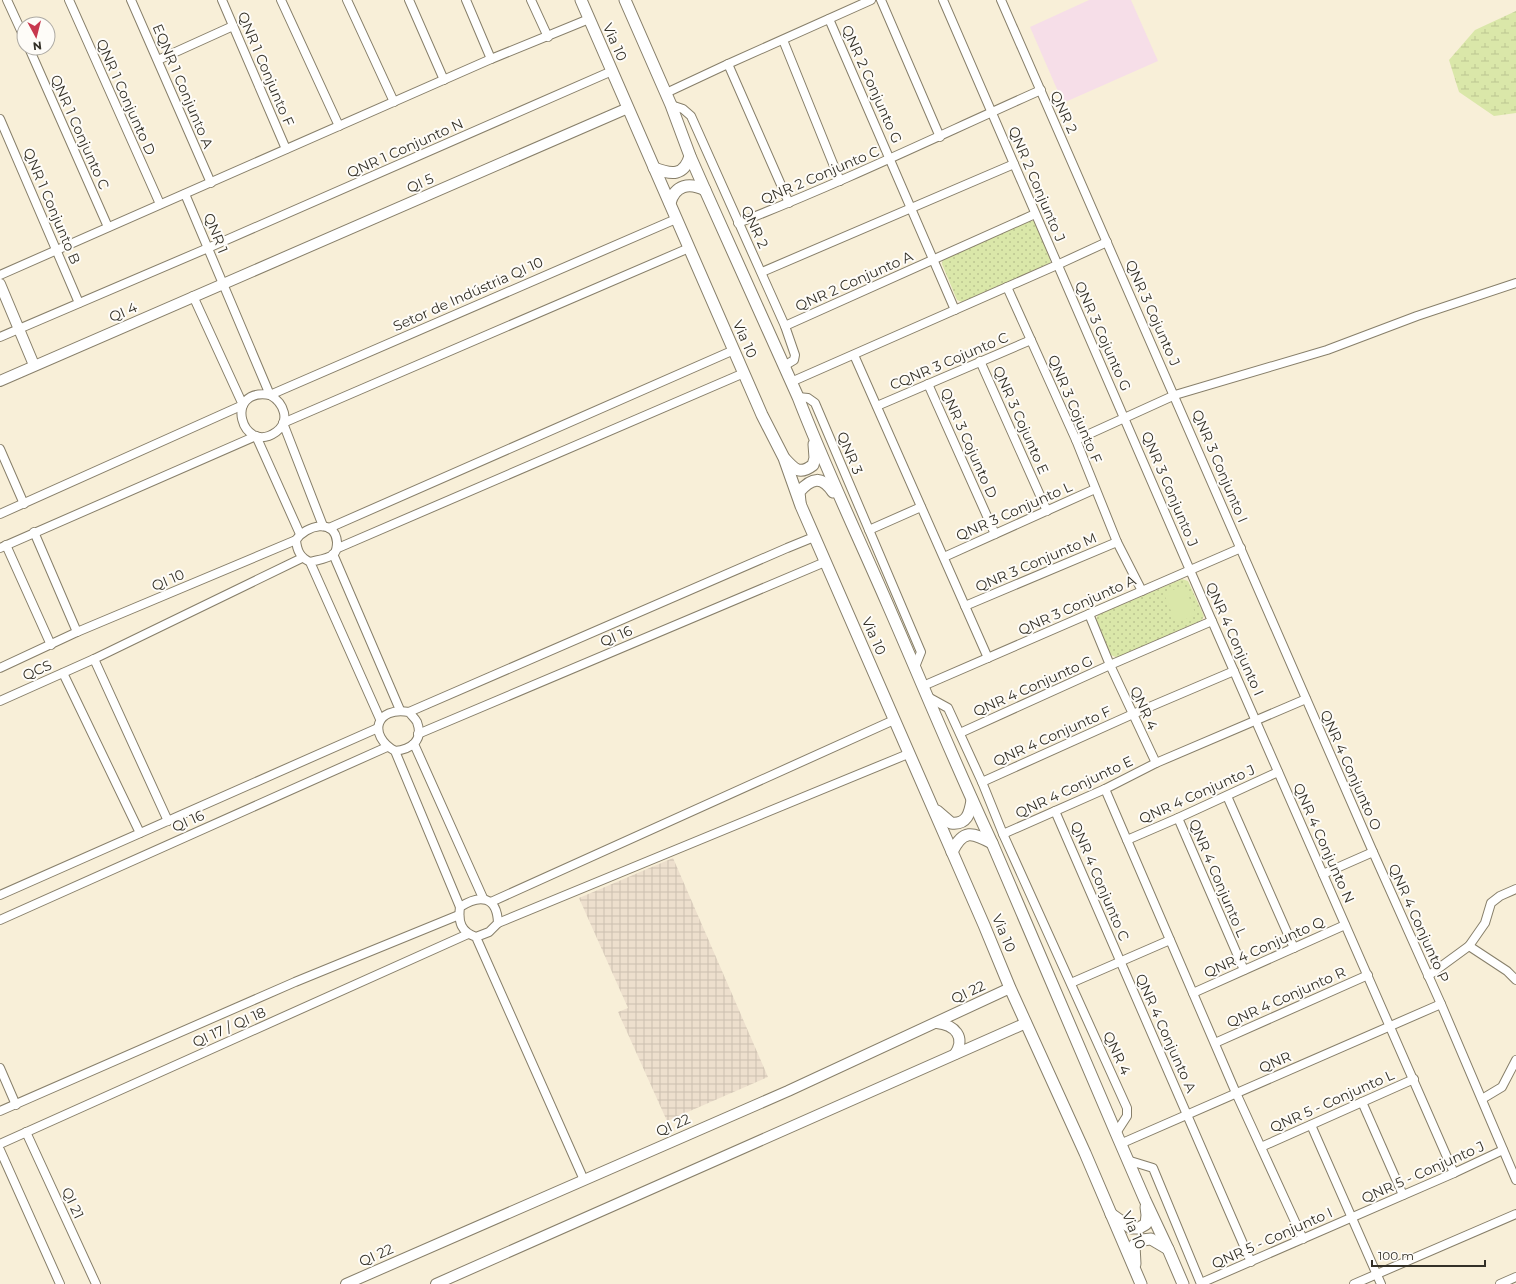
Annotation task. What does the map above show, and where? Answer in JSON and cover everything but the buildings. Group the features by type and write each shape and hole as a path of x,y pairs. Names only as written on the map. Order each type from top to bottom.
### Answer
{"main road":[{"name":"Via 10","path":"581,0 762,415 784,458 814,538 1141,1284"},
{"name":"Via 10","path":"625,0 672,105 690,156 784,366 813,437 992,843 1144,1200 1183,1284"},
{"path":"654,168 673,173 682,170 688,164 690,156"},
{"path":"670,203 672,195 682,186 699,187 705,190"},
{"path":"784,458 793,468 802,471 808,469 813,465 815,458 813,437"},
{"path":"801,506 800,492 810,482 821,480 825,482 831,490 848,517"},
{"path":"932,807 947,821 955,824 967,819 972,800"},
{"path":"952,852 961,838 970,834 992,843"},
{"path":"1110,1214 1131,1228 1139,1228 1146,1224 1147,1215 1144,1200"},
{"path":"1135,1271 1134,1245 1142,1240 1151,1239 1168,1249"}],"street":[{"path":"8,0 16,18"},
{"name":"QNR 1 Conjunto D","path":"69,0 160,204"},
{"name":"EQNR 1 Conjunto A","path":"131,0 210,183"},
{"name":"QNR 1 Conjunto F","path":"222,0 286,149"},
{"path":"281,0 339,126"},
{"path":"347,0 394,102"},
{"path":"410,0 444,80"},
{"path":"466,0 491,59"},
{"path":"531,0 548,37"},
{"path":"666,93 871,0"},
{"path":"881,0 940,137"},
{"name":"QNR 2 Conjunto J","path":"943,0 1058,265"},
{"path":"1001,0 1041,90"},
{"path":"0,275 491,59 589,19"},
{"name":"QNR 2 Conjunto G","path":"829,19 890,159"},
{"path":"158,60 233,26"},
{"path":"783,40 840,181"},
{"name":"QNR 1 Conjunto C","path":"33,56 108,227"},
{"path":"728,64 789,203"},
{"name":"QNR 1 Conjunto N","path":"0,337 208,248 612,71"},
{"name":"QNR 2","path":"890,159 1041,90 1107,242"},
{"name":"QNR 2","path":"672,105 683,109 691,116 738,223 762,272 785,326 795,355 794,360 784,366"},
{"name":"QI 5","path":"223,283 628,108"},
{"name":"QNR 1 Conjunto B","path":"0,119 79,303"},
{"path":"890,159 955,310"},
{"name":"QNR 2 Conjunto C","path":"738,223 789,203 890,159"},
{"name":"QNR 2 Conjunto J","path":"762,272 1014,164"},
{"name":"QNR 1","path":"185,194 270,395"},
{"path":"934,260 1035,214"},
{"name":"Setor de Indústria QI 10","path":"270,395 676,219"},
{"path":"791,382 1107,242"},
{"name":"QNR 3 Cojunto J","path":"1107,242 1175,395"},
{"path":"283,422 689,248"},
{"name":"QNR 2 Conjunto A","path":"785,326 934,260"},
{"name":"QNR 3 Cojunto G","path":"1058,265 1125,418"},
{"name":"QI 4","path":"0,381 223,283"},
{"path":"1076,440 1175,395 1327,350 1417,316 1516,283"},
{"path":"0,284 34,365"},
{"path":"1007,287 1031,340"},
{"path":"193,296 243,405 241,414 243,423 248,431 256,436 298,537 297,550 302,558 310,562 380,719 378,728 381,739 387,746 395,751 459,911 460,926 472,935 584,1180"},
{"name":"CQNR 3 Cojunto C","path":"877,406 1031,340"},
{"name":"QNR 3 Cojunto F","path":"1031,340 1076,440 1095,489"},
{"path":"298,537 309,528 326,527 734,350"},
{"name":"QNR 3 Conjunto M","path":"854,355 988,658"},
{"name":"QNR 3 Cojunto E","path":"980,361 1047,511"},
{"path":"310,562 744,373"},
{"name":"QNR 3 Cojunto D","path":"928,384 995,534"},
{"path":"0,514 243,405 248,399 255,395 262,393 270,395 277,399 282,405 284,413 283,422 279,430 272,434 256,436 3,546 51,645"},
{"name":"QNR 3 Conjunto I","path":"1175,395 1241,548"},
{"name":"QNR 3","path":"798,398 808,398 815,403 921,652 915,668"},
{"name":"QNR 3 Conjunto J","path":"1125,418 1190,570"},
{"path":"283,422 326,527 336,536 335,551 400,710"},
{"path":"0,449 24,504"},
{"path":"1095,489 1117,542 1142,591"},
{"name":"QNR 3 Conjunto L","path":"944,557 1095,489"},
{"path":"869,530 921,507"},
{"path":"34,532 77,632"},
{"name":"QI 10","path":"0,668 77,632 298,537"},
{"path":"380,719 390,712 400,710 409,712 780,551 814,538"},
{"name":"QNR 3 Conjunto M","path":"965,606 1117,542"},
{"path":"1156,763 1256,719 1306,699 1241,548"},
{"name":"QNR 3 Conjunto A","path":"923,686 1241,548"},
{"name":"QCS","path":"0,701 94,659 302,558"},
{"name":"QI 16","path":"418,734 825,562"},
{"name":"QNR 4 Conjunto I","path":"1190,570 1256,719"},
{"name":"QNR 4 Conjunto G","path":"960,733 1110,665 1089,614"},
{"path":"1110,665 1212,621"},
{"path":"94,659 168,821"},
{"name":"QNR 4","path":"1110,665 1156,763"},
{"name":"QNR 4 Conjunto F","path":"982,782 1132,714 1234,671"},
{"path":"63,673 140,833"},
{"name":"QNR 4","path":"928,697 948,708 982,782 1003,834 1127,1108 1127,1116 1118,1139"},
{"name":"QNR 4 Conjunto O","path":"1306,699 1373,852"},
{"path":"395,751 406,750 414,744 418,734 416,722 409,712"},
{"path":"1256,719 1278,772"},
{"path":"492,902 894,720"},
{"path":"0,895 378,728"},
{"path":"414,744 483,898"},
{"name":"QI 16","path":"0,920 387,746"},
{"path":"472,935 490,932 498,924 908,754"},
{"name":"QNR 4 Conjunto E","path":"1003,834 1105,789 1156,763"},
{"name":"QNR 4 Conjunto J","path":"1127,840 1278,772"},
{"name":"QNR 4 Conjunto N","path":"1278,772 1345,924"},
{"path":"1105,789 1236,1093 1303,1239"},
{"path":"1227,796 1294,948"},
{"name":"QNR 4 Conjunto C","path":"1055,811 1121,962"},
{"name":"QNR 4 Conjunto L","path":"1178,818 1244,970"},
{"path":"1323,874 1373,852"},
{"name":"QNR 4 Conjunto P","path":"1373,852 1441,1004 1516,1180"},
{"path":"1428,976 1469,946 1484,923 1491,903 1500,896 1516,889"},
{"path":"0,1111 459,911 470,901 483,898 492,902 497,912 498,924"},
{"path":"1345,924 1454,1173"},
{"name":"QNR 4 Conjunto Q","path":"1193,993 1345,924"},
{"name":"QI 17 / QI 18","path":"0,1144 472,935"},
{"path":"1070,983 1170,940"},
{"path":"1469,946 1507,971 1516,980"},
{"name":"QNR 4 Conjunto A","path":"1121,962 1251,1262"},
{"name":"QNR 4 Conjunto R","path":"1215,1043 1368,975"},
{"name":"QI 22","path":"346,1284 788,1091 1010,988"},
{"name":"QNR","path":"1118,1139 1187,1114 1441,1004"},
{"path":"937,1023 944,1024 956,1031 959,1036 959,1045 955,1054"},
{"path":"436,1284 1026,1023"},
{"path":"1482,1099 1502,1087 1516,1060"},
{"path":"0,1068 16,1104"},
{"name":"QNR 5 - Conjunto L","path":"1261,1147 1414,1080"},
{"path":"1362,1102 1403,1195"},
{"path":"1312,1125 1381,1284"},
{"name":"QI 21","path":"26,1132 96,1284"},
{"path":"0,1150 60,1284"},
{"name":"QNR 5 - Conjunto J","path":"1353,1217 1503,1150"},
{"path":"1127,1160 1153,1168 1201,1284"},
{"path":"1354,1284 1516,1214"},
{"name":"QNR 5 - Conjunto I","path":"1201,1284 1353,1217"},
{"path":"1502,1284 1516,1277"}],"shaded area":[{"path":"1089,0 1131,0 1158,61 1063,103 1030,27"},
{"path":"673,858 768,1077 667,1121 618,1012 628,1008 579,898"}],"green space":[{"path":"1516,11 1516,113 1494,116 1459,92 1449,60 1475,30"},
{"path":"1030,221 1034,221 1051,259 1050,263 962,302 957,300 942,264 943,259"},
{"path":"1182,579 1188,581 1204,616 1202,620 1118,658 1111,655 1096,619 1098,615"},
{"path":"1184,585 1196,615 1176,623 1164,594"}]}
